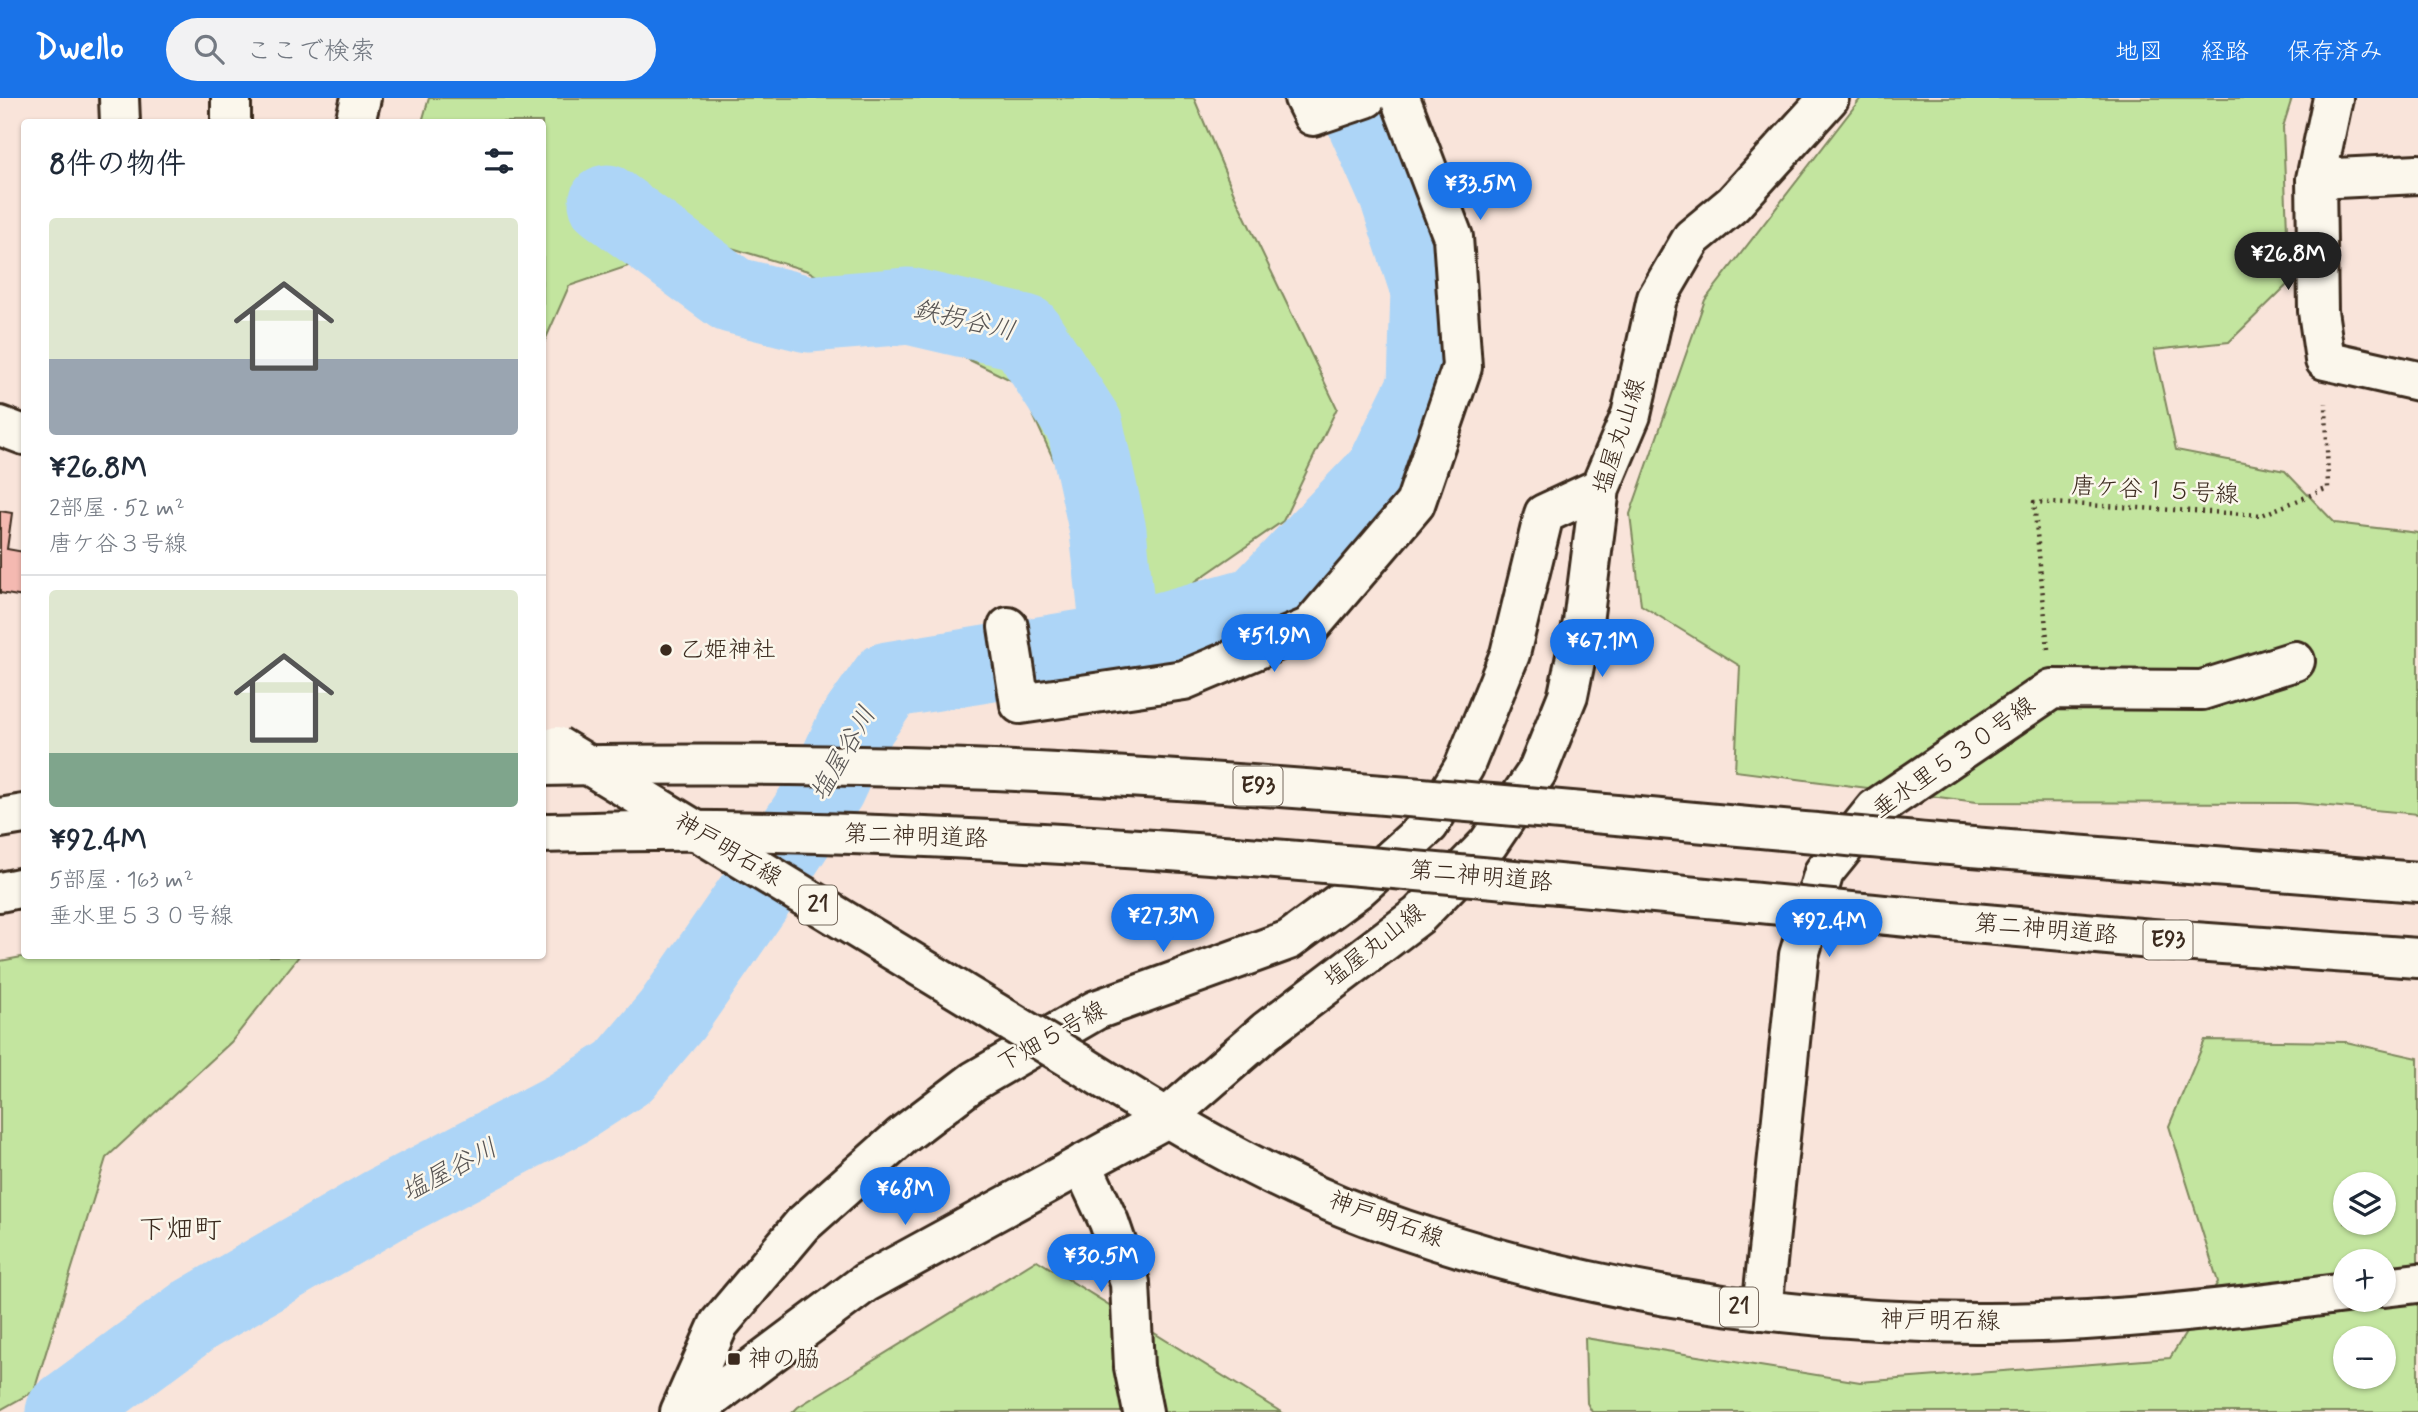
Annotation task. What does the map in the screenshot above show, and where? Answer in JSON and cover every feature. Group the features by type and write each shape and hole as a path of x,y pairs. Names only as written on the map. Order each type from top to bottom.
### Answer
{"main road":[{"path":"119,98 120,119"},
{"path":"231,98 232,119"},
{"path":"356,119 361,98"},
{"path":"1304,98 1313,116 1366,98"},
{"path":"1008,626 1020,704 1185,680 1310,627 1415,504 1462,367 1454,237 1401,98"},
{"name":"塩屋丸山線","path":"694,1412 865,1283 1165,1119 1266,1031 1419,915 1488,844 1536,772 1568,695 1583,622 1600,488 1631,415 1657,298 1692,238 1733,204 1829,98"},
{"path":"2333,98 2316,179 2318,311 2325,360 2418,381"},
{"path":"2316,179 2418,174"},
{"path":"0,426 21,434"},
{"name":"下畑５号線","path":"680,1412 719,1324 803,1224 902,1136 974,1081 1096,1010 1289,940 1358,889 1429,825 1464,767 1510,654 1544,514 1600,488"},
{"name":"垂水里５３０号線","path":"1762,1310 1799,955 1824,872 1875,809 2052,689 2202,690 2295,661"},
{"name":"神戸明石線","path":"547,750 1080,1064 1165,1119 1264,1171 1353,1210 1461,1247 1562,1275 1664,1295 1762,1310 1867,1321 1979,1323 2122,1318 2333,1294"},
{"name":"E93","path":"547,750 707,764 881,766 1074,774 1297,789 2410,881"},
{"path":"0,818 21,814"},
{"name":"第二神明道路","path":"546,833 713,831 1064,843 1290,859 2152,939 2418,958"},
{"path":"0,892 21,888"},
{"path":"1082,1164 1109,1222 1130,1283 1134,1367 1143,1412"},
{"path":"2396,1286 2418,1283"}],"path":[{"name":"唐ケ谷１５号線","path":"2052,689 2034,502 2262,515 2328,488 2325,360"}],"green space":[{"path":"429,98 1194,98 1235,196 1337,408 1283,521 1170,599 1087,608 1067,489 1019,384 920,336 808,271 705,240 569,286 546,338 546,119 423,119"},
{"path":"1861,98 2292,98 2283,127 2289,283 2229,342 2154,350 2176,450 2285,471 2335,523 2418,533 2418,814 2296,803 1977,802 1735,771 1740,666 1641,605 1630,514 1705,300"},
{"path":"21,957 297,959 231,1042 106,1158 34,1391 0,1410 0,961"},
{"path":"2205,1040 2346,1042 2418,1058 2418,1412 1592,1412 1587,1403 1585,1338 1860,1382 2170,1358 2218,1282 2169,1126"},
{"path":"1037,1260 1281,1412 793,1412 798,1407"}],"building":[{"path":"0,511 12,513 7,549 21,551 21,596 0,593"}],"waterway":[{"name":"塩屋谷川","path":"64,1412 195,1315 384,1205 567,1109 624,1072 672,1015 771,872 827,787 853,730 888,680 1120,642 1258,604 1384,472 1426,386 1429,290 1398,196 1355,98"},
{"name":"鉄拐谷川","path":"607,203 732,295 808,314 909,306 1025,333 1085,426 1108,531 1120,642"}],"place":[{"name":"乙姫神社","path":"666,650"},
{"name":"神の脇","path":"734,1359"}],"district":[{"name":"下畑町","path":"180,1230"}]}
